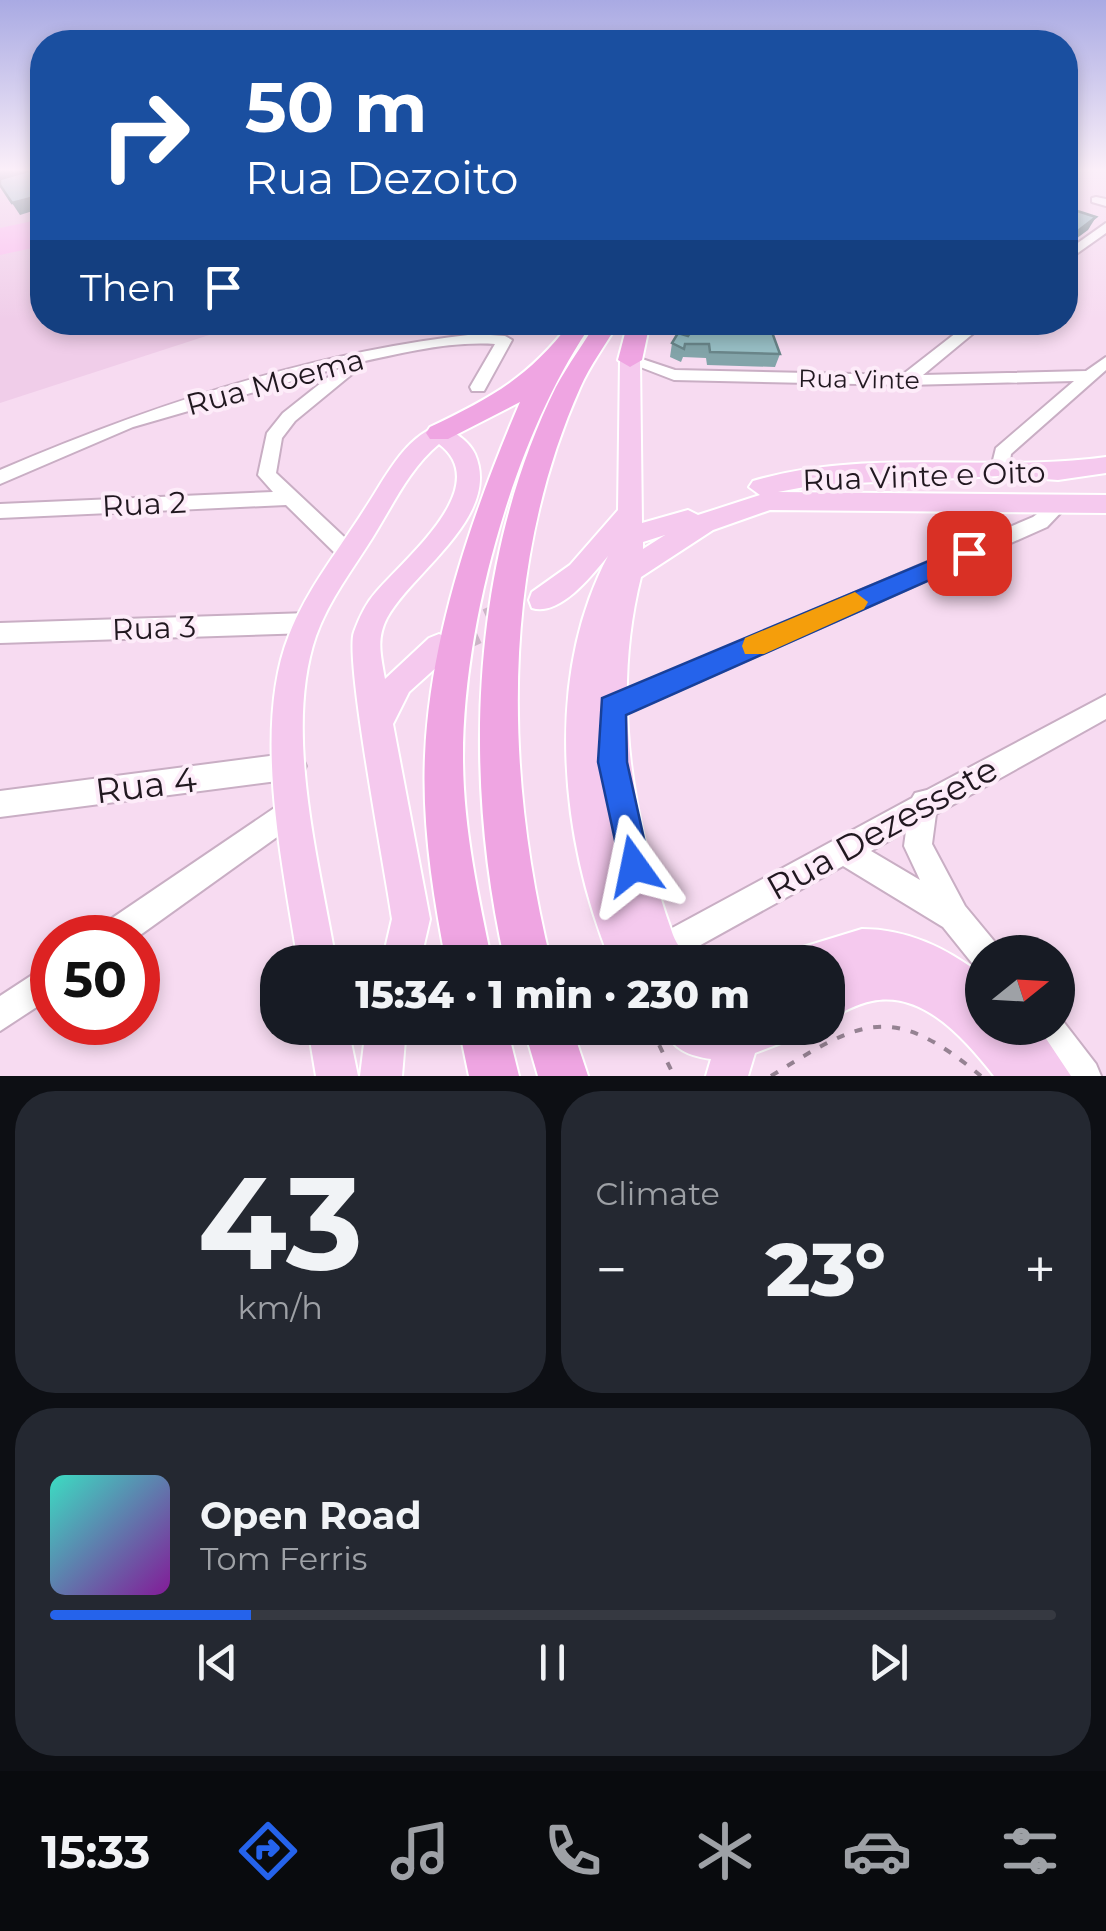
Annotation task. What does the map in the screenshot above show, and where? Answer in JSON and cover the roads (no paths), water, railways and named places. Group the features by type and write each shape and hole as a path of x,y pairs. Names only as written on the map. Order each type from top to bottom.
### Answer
{"highway":[{"path":"439,433 508,400 578,335"},
{"path":"466,945 445,828 445,729 454,669 472,590 517,446 554,364 580,335"},
{"path":"525,945 498,778 501,630 556,413 585,352 588,335"},
{"path":"630,360 636,335"},
{"path":"487,1045 494,1076"},
{"path":"553,1045 563,1076"}],"main road":[{"path":"630,360 639,534 609,650 613,762 650,945"},
{"path":"314,945 293,766 290,700 296,656 308,623 349,554 416,452 439,433 460,448 469,471 466,487 452,525 373,616 365,656 411,919 405,945"},
{"name":"Rua Vinte e Oito","path":"639,534 670,526 773,484 1000,468 1058,472 1106,465"},
{"name":"Rua Vinte e Oito","path":"639,534 704,523 783,499 1056,507 1106,504"},
{"path":"632,945 616,934 592,834 582,763 580,696 601,596 639,534"},
{"path":"601,596 579,593 533,603 639,534"},
{"path":"377,724 398,682 439,646"},
{"path":"845,968 886,946 937,964 965,986"},
{"path":"845,975 898,979 935,994 1010,1061 1020,1076"},
{"path":"331,1045 337,1076"},
{"path":"381,1076 384,1045"},
{"path":"1027,1045 1050,1076"}],"street":[{"path":"1078,248 1106,227"},
{"name":"Rua Moema","path":"0,477 126,423 380,354 481,335"},
{"name":"Rua Moema","path":"478,387 505,340 489,335"},
{"path":"906,380 963,335"},
{"path":"349,554 267,475 273,436 340,372 380,354"},
{"name":"Rua Vinte","path":"630,360 674,375 906,380 1090,376"},
{"path":"1000,468 1002,452 1106,362"},
{"path":"629,385 674,375"},
{"name":"Rua 2","path":"0,511 288,498"},
{"path":"612,708 1040,522 1056,507"},
{"name":"Rua 3","path":"0,634 308,623"},
{"name":"Rua Dezessete","path":"678,945 924,802 1106,706"},
{"name":"Rua 4","path":"0,804 293,766"},
{"path":"924,802 918,846 954,917 969,935"},
{"path":"143,915 296,807"},
{"path":"844,850 954,917"},
{"path":"0,1015 30,994"},
{"path":"1060,1045 1084,1076"}],"tunnel":[{"path":"448,642 524,607"}]}
